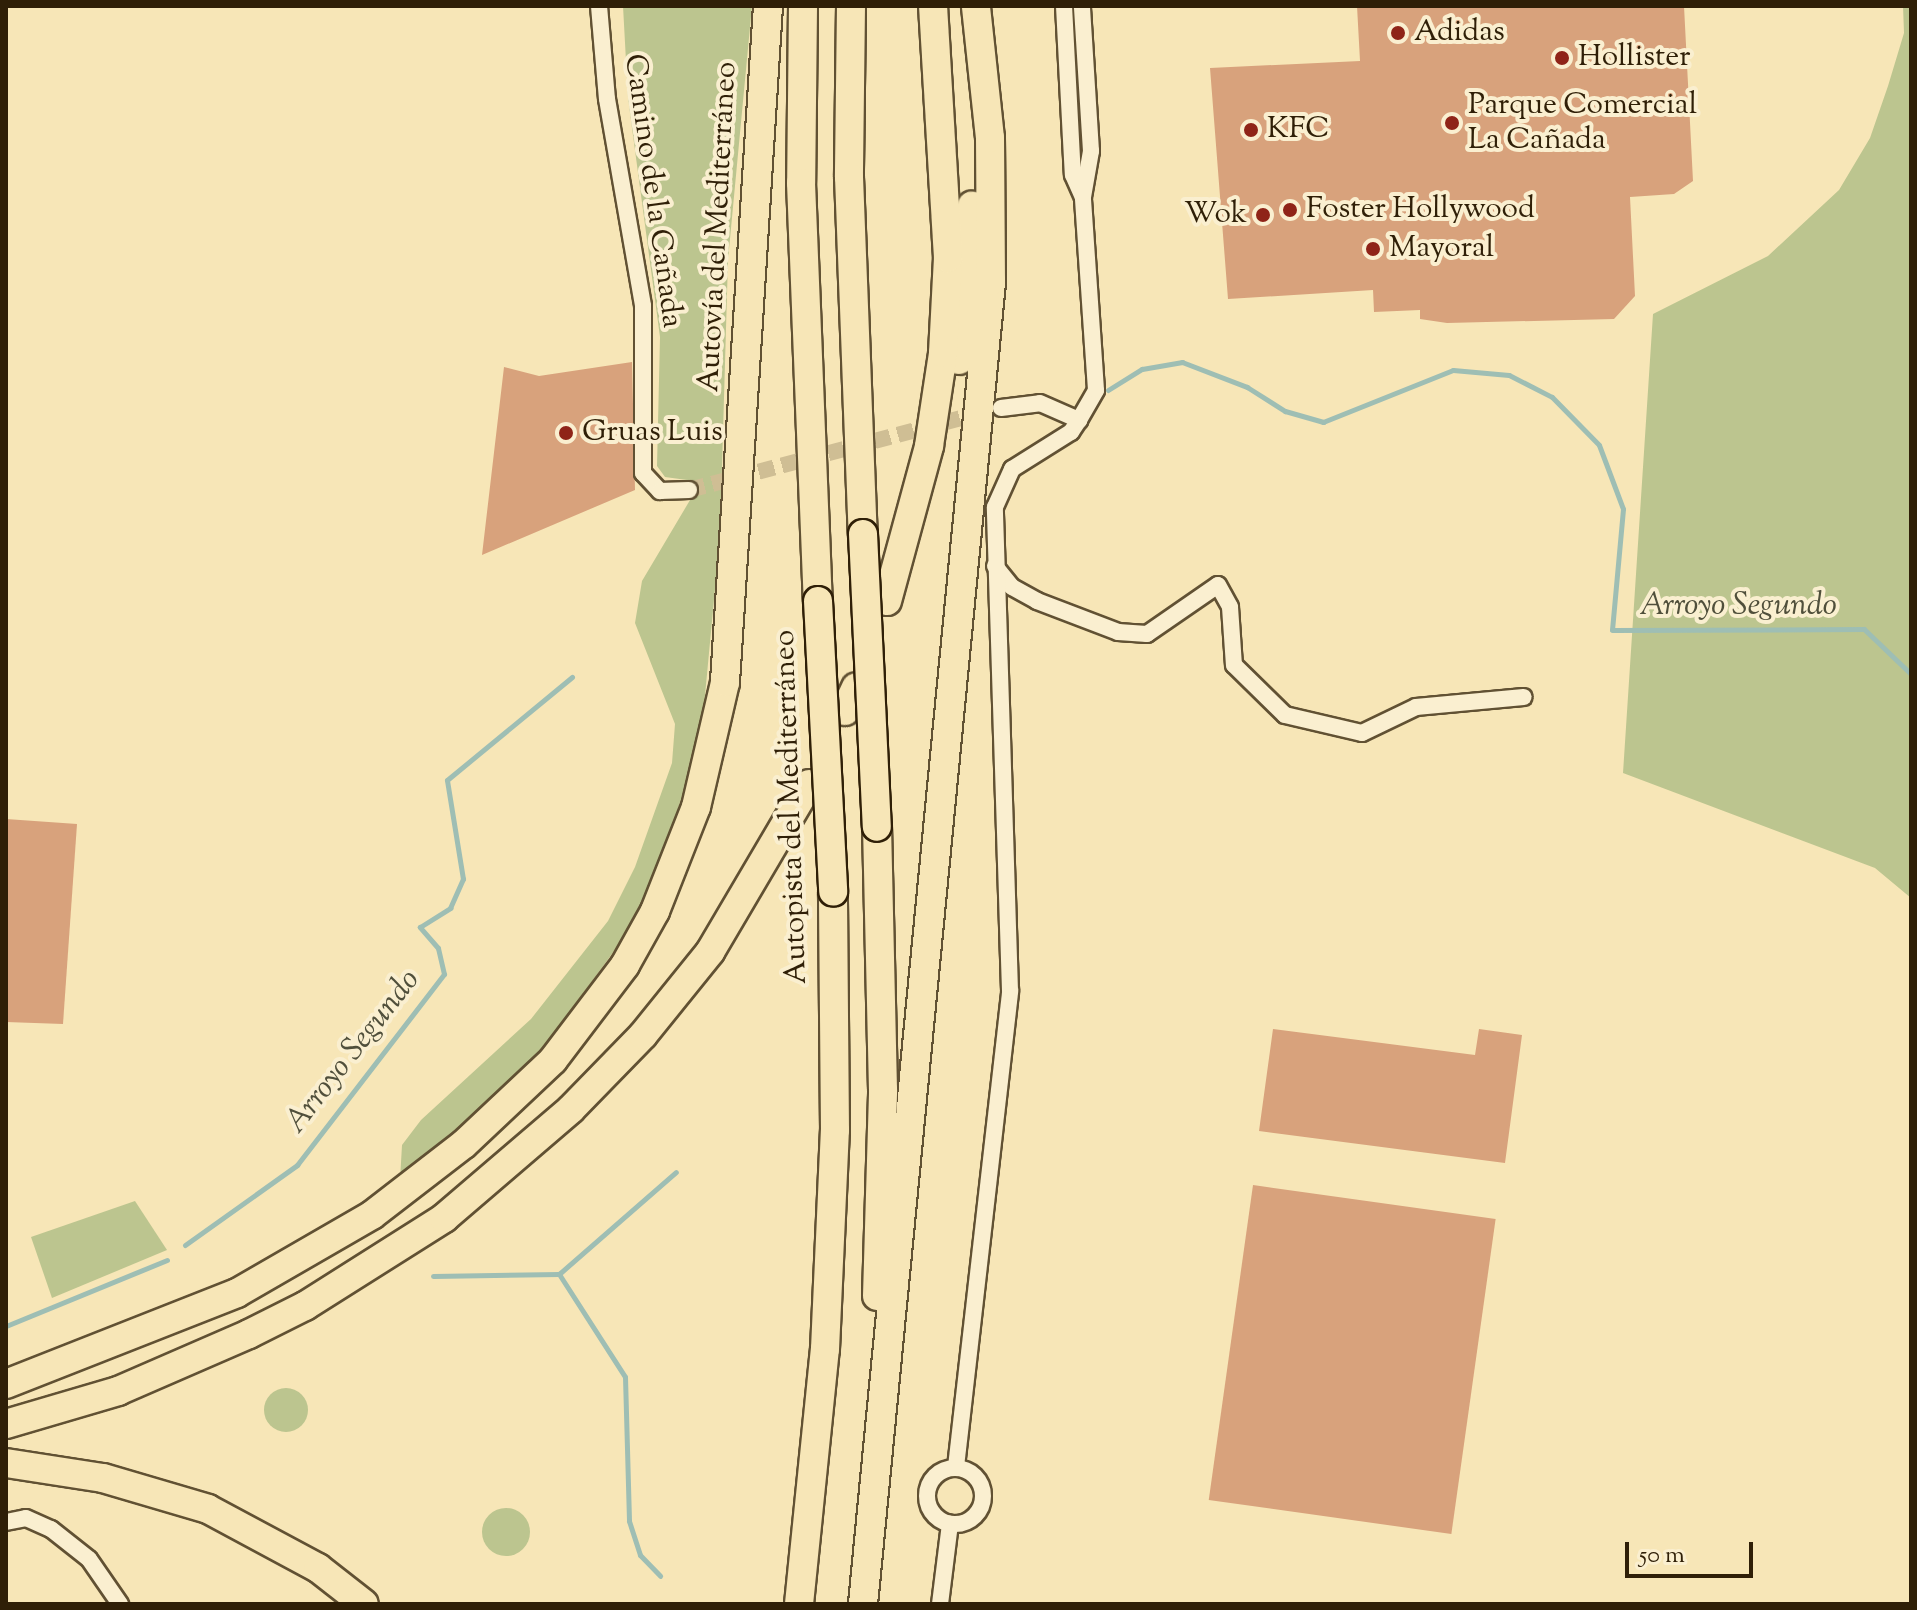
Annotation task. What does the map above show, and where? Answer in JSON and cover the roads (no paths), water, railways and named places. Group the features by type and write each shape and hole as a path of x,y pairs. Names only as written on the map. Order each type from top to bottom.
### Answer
{"highway":[{"name":"Autovía del Mediterráneo","path":"6,1384 237,1293 418,1181 505,1107 588,1017 655,911 704,781 725,682 733,604 749,241 768,6"},
{"name":"Autopista del Mediterráneo","path":"799,1604 819,1438 832,1193 833,892 801,183 803,6"},
{"path":"850,1604 881,1216 877,827 849,177 851,6"},
{"path":"887,601 911,520 943,353 948,258 933,6"},
{"path":"911,520 937,474 966,306 972,147 960,6"},
{"path":"863,1604 991,281 990,138 976,6"},
{"path":"6,1424 118,1391 249,1334 305,1306 444,1218 571,1109 643,1035 710,952 809,784"},
{"path":"6,1463 103,1478 208,1509 318,1568 364,1604"}],"street":[{"name":"Camino de la Cañada","path":"599,6 607,99 643,306 643,473 660,491 689,490"},
{"path":"1064,6 1073,175 1083,197"},
{"path":"1072,6 1087,170"},
{"path":"956,1467 1010,991 1007,761 995,566 999,486 1012,469 1071,432 1097,379 1083,197 1087,170 1082,6"},
{"path":"1001,408 1040,403 1079,420"},
{"path":"995,566 1012,587 1037,601 1118,632 1147,634 1218,585 1230,607 1234,665 1285,715 1362,733 1416,707 1524,697"},
{"path":"956,1467 976,1476 983,1503 965,1522 950,1524 936,1517 927,1494 939,1472 956,1467"},
{"path":"6,1522 26,1518 51,1529 89,1559 120,1604"},
{"path":"940,1604 950,1524"}],"waterway":[{"name":"Arroyo Segundo","path":"1108,390 1142,369 1182,362 1247,387 1285,411 1323,422 1453,370 1509,375 1552,397 1599,445 1623,509 1612,630 1864,629 1911,674"},
{"name":"Arroyo Segundo","path":"185,1245 297,1165 444,974 438,948 420,927 450,908 463,879 447,780 572,677"},
{"path":"559,1274 676,1172"},
{"name":"Arroyo Segundo","path":"6,1326 167,1260"},
{"path":"433,1276 559,1274 625,1377 629,1521 640,1555 660,1576"}],"tunnel":[{"path":"689,490 985,412"}],"place":[{"name":"Adidas","path":"1398,33"},
{"name":"Hollister","path":"1562,58"},
{"name":"Parque Comercial La Cañada","path":"1452,123"},
{"name":"KFC","path":"1251,130"},
{"name":"Foster Hollywood","path":"1290,210"},
{"name":"Wok","path":"1263,215"},
{"name":"Mayoral","path":"1373,249"},
{"name":"Gruas Luis","path":"566,433"}]}
